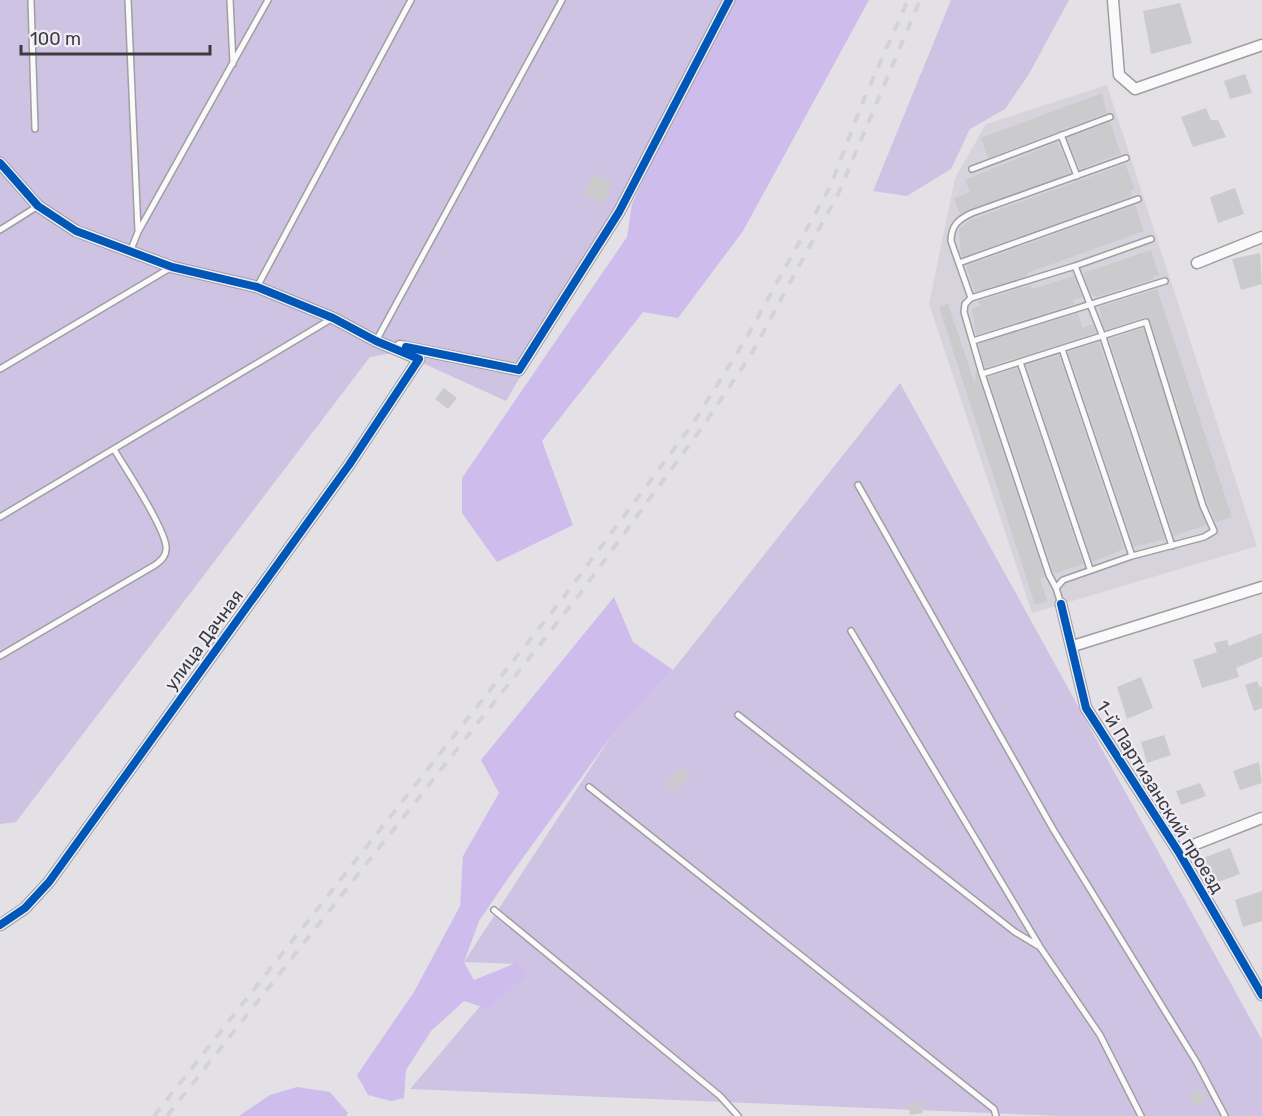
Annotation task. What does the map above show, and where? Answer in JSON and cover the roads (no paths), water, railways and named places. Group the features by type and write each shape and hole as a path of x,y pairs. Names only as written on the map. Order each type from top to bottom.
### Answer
{"street":[{"path":"0,163 38,206 75,231 172,267 257,286 333,318 376,341 519,370 619,212 729,0"},
{"path":"1113,0 1119,75 1135,89 1262,45"},
{"path":"1197,262 1262,237"},
{"name":"улица Дачная","path":"0,925 25,908 49,882 349,465 419,359 376,341"},
{"path":"1073,646 1262,587"},
{"name":"1-й Партизанский проезд","path":"1061,604 1073,646 1074,662 1086,708 1178,850 1262,995"},
{"path":"1178,850 1262,818"}],"lane":[{"path":"31,0 35,129"},
{"path":"128,0 138,232"},
{"path":"230,0 233,65"},
{"path":"130,252 138,232 268,0"},
{"path":"257,286 411,0"},
{"path":"376,341 562,0"},
{"path":"972,169 1110,117"},
{"path":"1061,135 1077,176"},
{"path":"971,298 951,241 951,231 957,221 972,213 1125,158"},
{"path":"959,263 1138,199"},
{"path":"0,230 38,206"},
{"path":"1061,604 981,374 963,308 971,298 1075,266 1151,239"},
{"path":"1075,266 1103,337 1172,546"},
{"path":"0,369 172,267"},
{"path":"973,341 1165,281"},
{"path":"0,517 115,451 333,318"},
{"path":"981,374 1146,322 1203,506 1214,531 1204,537 1090,569 1063,580 1056,588"},
{"path":"1062,349 1132,556"},
{"path":"1020,362 1090,569"},
{"path":"0,656 155,565 164,557 166,545 159,529 115,451"},
{"path":"858,485 1053,829 1197,1063 1225,1116"},
{"path":"851,631 1040,947 1100,1035 1141,1116"},
{"path":"738,715 1015,932 1040,947"},
{"path":"589,787 994,1109 996,1116"},
{"path":"494,910 720,1096 738,1116"}],"railway":[{"path":"154,1116 566,594 694,422 744,342 830,187 866,94 908,0"},
{"path":"167,1116 579,595 703,426 752,353 839,192 920,0"}]}
